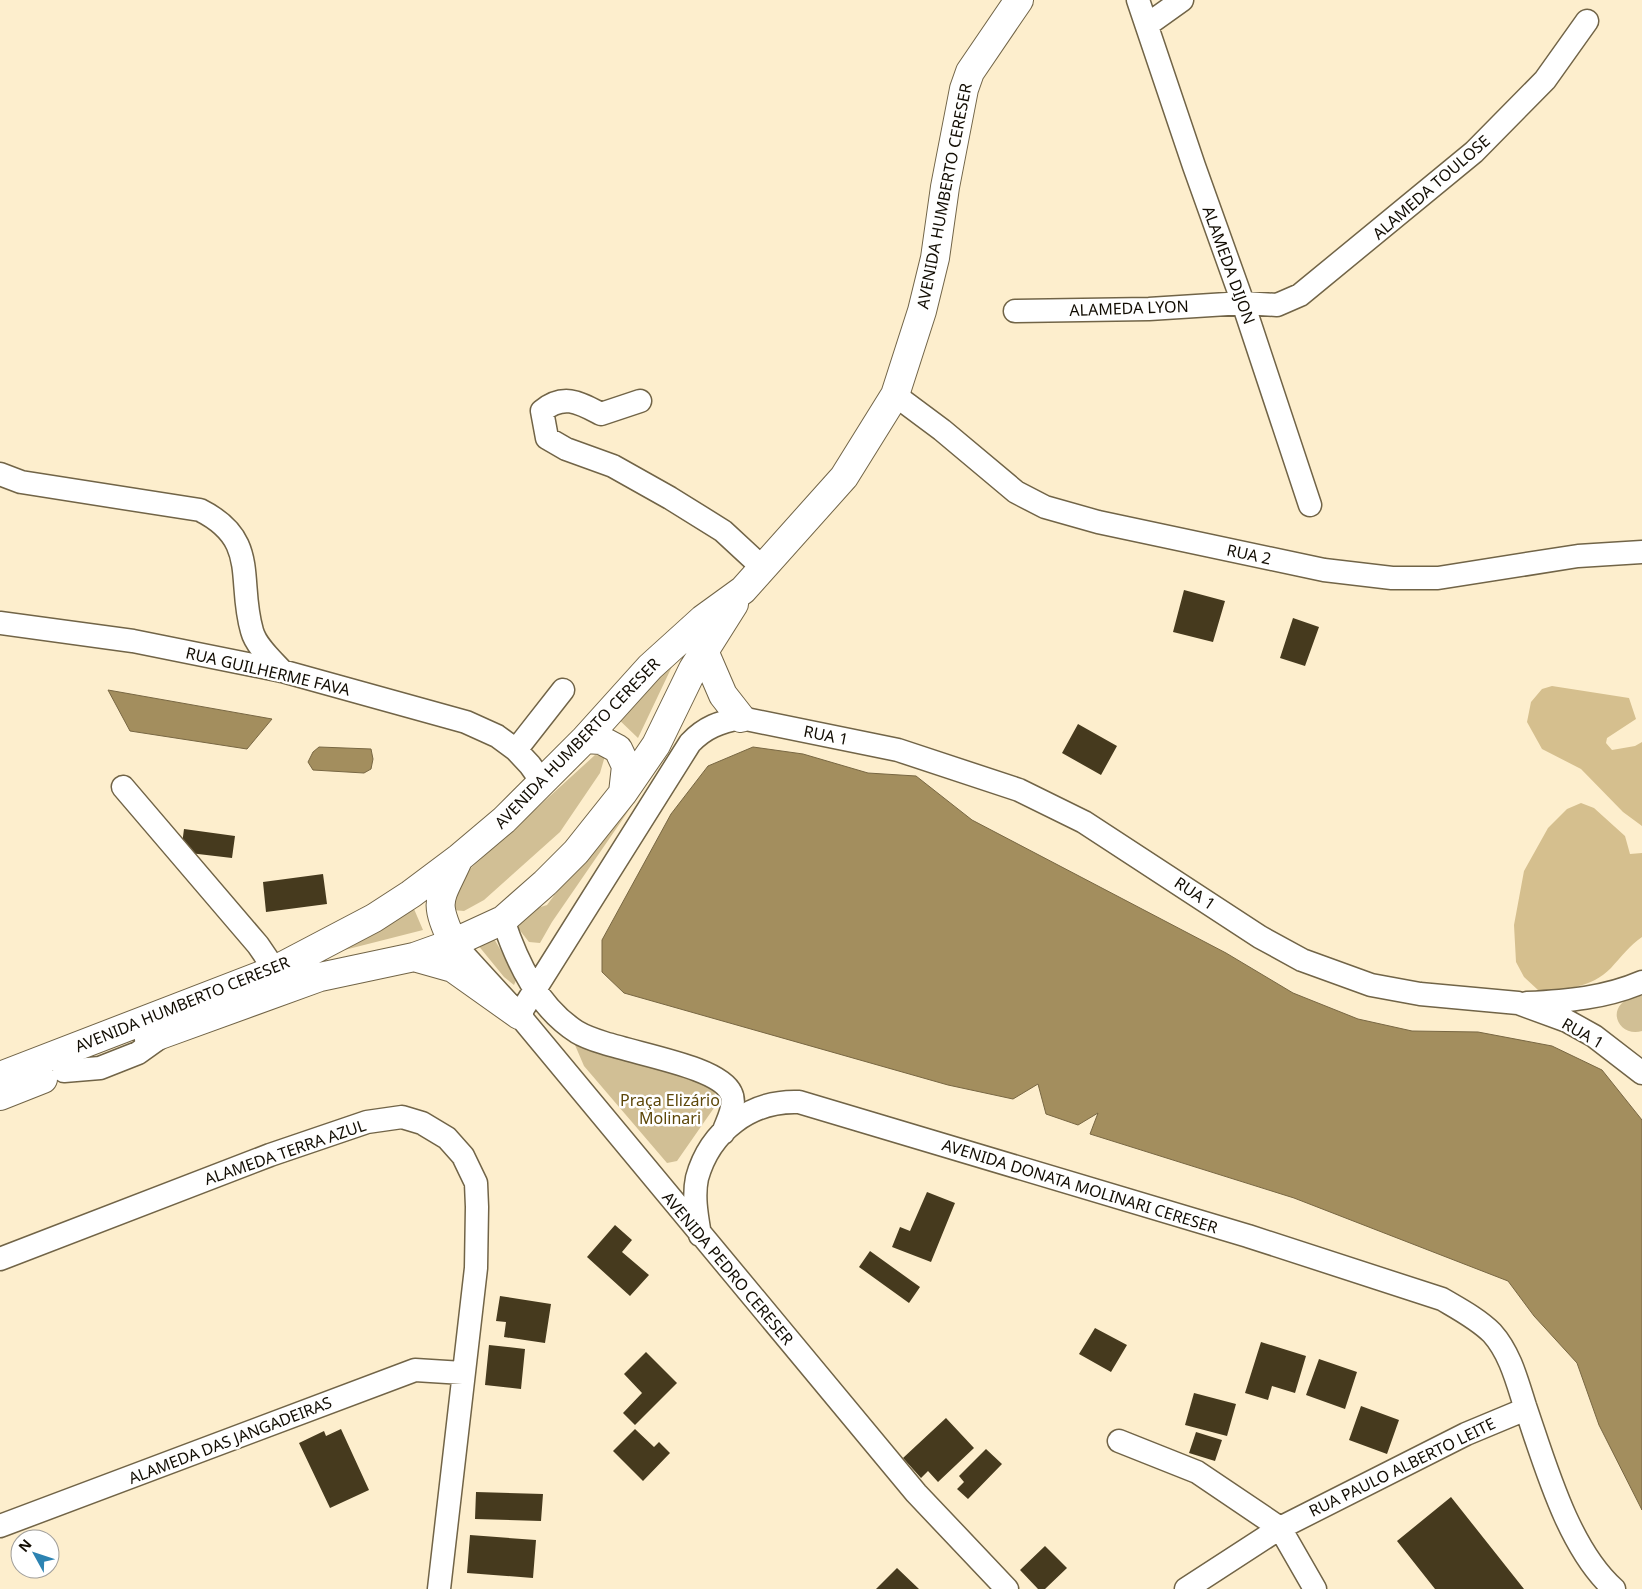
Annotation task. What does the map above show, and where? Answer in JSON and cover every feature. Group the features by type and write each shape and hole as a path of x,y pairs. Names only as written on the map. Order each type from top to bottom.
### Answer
{"main road":[{"name":"AVENIDA HUMBERTO CERESER","path":"0,1096 64,1070 320,976 414,957 453,944 503,920 545,883 576,852 623,793 656,745 693,669 743,590 844,477 895,395 922,311 935,258 944,187 964,89 970,72 1019,0"},
{"name":"AVENIDA HUMBERTO CERESER","path":"0,1076 276,970 374,918 459,858 504,820 585,739 650,667 703,619 743,590"},
{"path":"704,651 723,695 741,718"},
{"path":"585,739 610,743 618,749 626,766 623,793"},
{"path":"453,944 440,913 439,904 459,858"},
{"path":"414,957 453,968 519,1015"}],"street":[{"path":"1139,8 1182,0"},
{"name":"ALAMEDA DIJON","path":"1139,8 1243,303 1310,505"},
{"name":"ALAMEDA TOULOSE","path":"1243,303 1276,305 1300,295 1391,222 1474,152 1522,104 1545,80 1587,21"},
{"name":"ALAMEDA LYON","path":"1015,311 1149,309 1243,303"},
{"name":"RUA 2","path":"895,395 942,430 1016,492 1045,507 1098,522 1324,570 1392,578 1438,578 1578,556 1642,552"},
{"path":"640,402 601,414 575,401 552,403 542,411 547,438 566,449 612,466 670,498 723,531 763,568"},
{"path":"0,474 21,482 200,510 217,518 232,533 241,551 252,632 263,650 282,671"},
{"name":"RUA GUILHERME FAVA","path":"0,623 133,641 282,671 466,722 496,736 516,750 542,782"},
{"path":"516,750 563,690"},
{"path":"519,1015 690,743 706,728 720,722 741,718"},
{"name":"RUA 1","path":"741,718 898,750 1019,790 1099,831 1260,937 1302,960 1333,973 1371,985 1420,994 1518,1003 1567,1021 1594,1036 1642,1073"},
{"path":"123,787 258,945 276,970"},
{"path":"503,920 511,946 535,988 551,1011 579,1032 596,1041 700,1070 725,1084 731,1093 733,1103 723,1133 703,1163 697,1179 696,1212 700,1236"},
{"name":"AVENIDA PEDRO CERESER","path":"453,944 519,1015 650,1176 916,1494 1007,1589"},
{"path":"1518,1003 1575,1000 1616,991 1642,982"},
{"name":"AVENIDA DONATA MOLINARI CERESER","path":"723,1133 750,1111 767,1104 783,1102 817,1106 1396,1282 1442,1299 1468,1314 1492,1334 1509,1360 1560,1505 1602,1578 1614,1589"},
{"name":"ALAMEDA TERRA AZUL","path":"0,1259 270,1154 367,1122 402,1117 422,1123 447,1138 463,1156 476,1183 476,1268 463,1373 454,1477 439,1589"},
{"path":"650,1176 670,1182 684,1182 697,1179"},
{"name":"ALAMEDA DAS JANGADEIRAS","path":"0,1526 415,1370 463,1373"},
{"name":"RUA PAULO ALBERTO LEITE","path":"1186,1589 1280,1528 1466,1434 1526,1409"},
{"path":"1119,1441 1197,1472 1280,1528 1315,1589"}],"green space":[{"path":"686,637 638,738 614,715"},
{"path":"595,755 605,756 600,773 560,832 484,900 464,911 452,910 448,889"},
{"path":"632,791 640,794 552,922 540,943 529,942 518,928 525,912 547,905"},
{"path":"411,902 423,930 305,960"},
{"path":"490,932 517,978 514,985 504,977 473,939"},
{"path":"1637,995 1642,996 1642,1031 1633,1032 1626,1030 1621,1025 1617,1019 1617,1013 1620,1006 1626,1000"},
{"name":"Praça Elizário Molinari","path":"572,1038 714,1087 716,1105 677,1161 667,1163 584,1066"}],"shaded area":[{"path":"1552,686 1629,698 1636,719 1607,738 1606,743 1612,750 1635,746 1642,742 1642,826 1623,812 1581,769 1542,749 1527,722 1531,702 1542,689"},
{"path":"108,690 272,719 247,749 130,731"},
{"path":"319,747 371,749 373,759 371,769 364,773 313,770 308,762 313,752"},
{"path":"753,747 803,754 868,773 916,776 972,820 1226,953 1293,993 1358,1019 1412,1031 1478,1032 1552,1046 1602,1070 1642,1120 1642,1510 1599,1425 1577,1363 1534,1316 1508,1281 1294,1198 1090,1134 1098,1113 1078,1125 1046,1114 1038,1084 1013,1099 948,1085 624,993 602,972 602,940 671,814 708,766"},
{"path":"1581,803 1594,808 1625,836 1630,854 1642,853 1642,937 1611,968 1595,980 1568,988 1538,990 1524,977 1516,962 1514,925 1524,871 1548,828 1567,809"}],"building":[{"path":"1184,590 1225,601 1213,642 1173,632"},
{"path":"1293,618 1319,627 1305,666 1280,658"},
{"path":"1078,724 1117,746 1101,775 1062,753"},
{"path":"184,829 235,836 232,858 181,852"},
{"path":"323,874 327,904 266,912 263,882"},
{"path":"927,1192 955,1203 931,1262 892,1247 900,1227 910,1231"},
{"path":"615,1225 632,1240 622,1252 649,1275 630,1296 587,1257"},
{"path":"870,1251 920,1287 909,1303 859,1267"},
{"path":"500,1296 551,1304 545,1343 504,1337 506,1322 496,1321"},
{"path":"1095,1328 1127,1345 1111,1372 1079,1354"},
{"path":"1261,1342 1306,1356 1295,1393 1272,1386 1268,1400 1245,1393"},
{"path":"489,1345 525,1349 521,1389 485,1385"},
{"path":"646,1352 677,1383 635,1425 623,1413 642,1393 624,1374"},
{"path":"1319,1359 1357,1372 1345,1409 1306,1395"},
{"path":"1194,1393 1236,1404 1227,1436 1185,1425"},
{"path":"1361,1406 1399,1420 1387,1454 1349,1440"},
{"path":"946,1418 974,1448 938,1482 928,1471 921,1478 903,1458"},
{"path":"341,1429 369,1490 330,1508 299,1443 324,1431 326,1436"},
{"path":"635,1429 654,1447 659,1442 670,1453 643,1481 613,1451"},
{"path":"1196,1432 1222,1440 1215,1461 1189,1453"},
{"path":"986,1449 1002,1464 968,1499 957,1489 964,1482 959,1476"},
{"path":"476,1492 543,1494 541,1521 475,1519"},
{"path":"1451,1497 1524,1589 1435,1589 1397,1541"},
{"path":"470,1535 536,1540 533,1578 467,1573"},
{"path":"1045,1546 1067,1568 1045,1589 1038,1589 1020,1570"},
{"path":"897,1568 919,1589 876,1589"}]}
